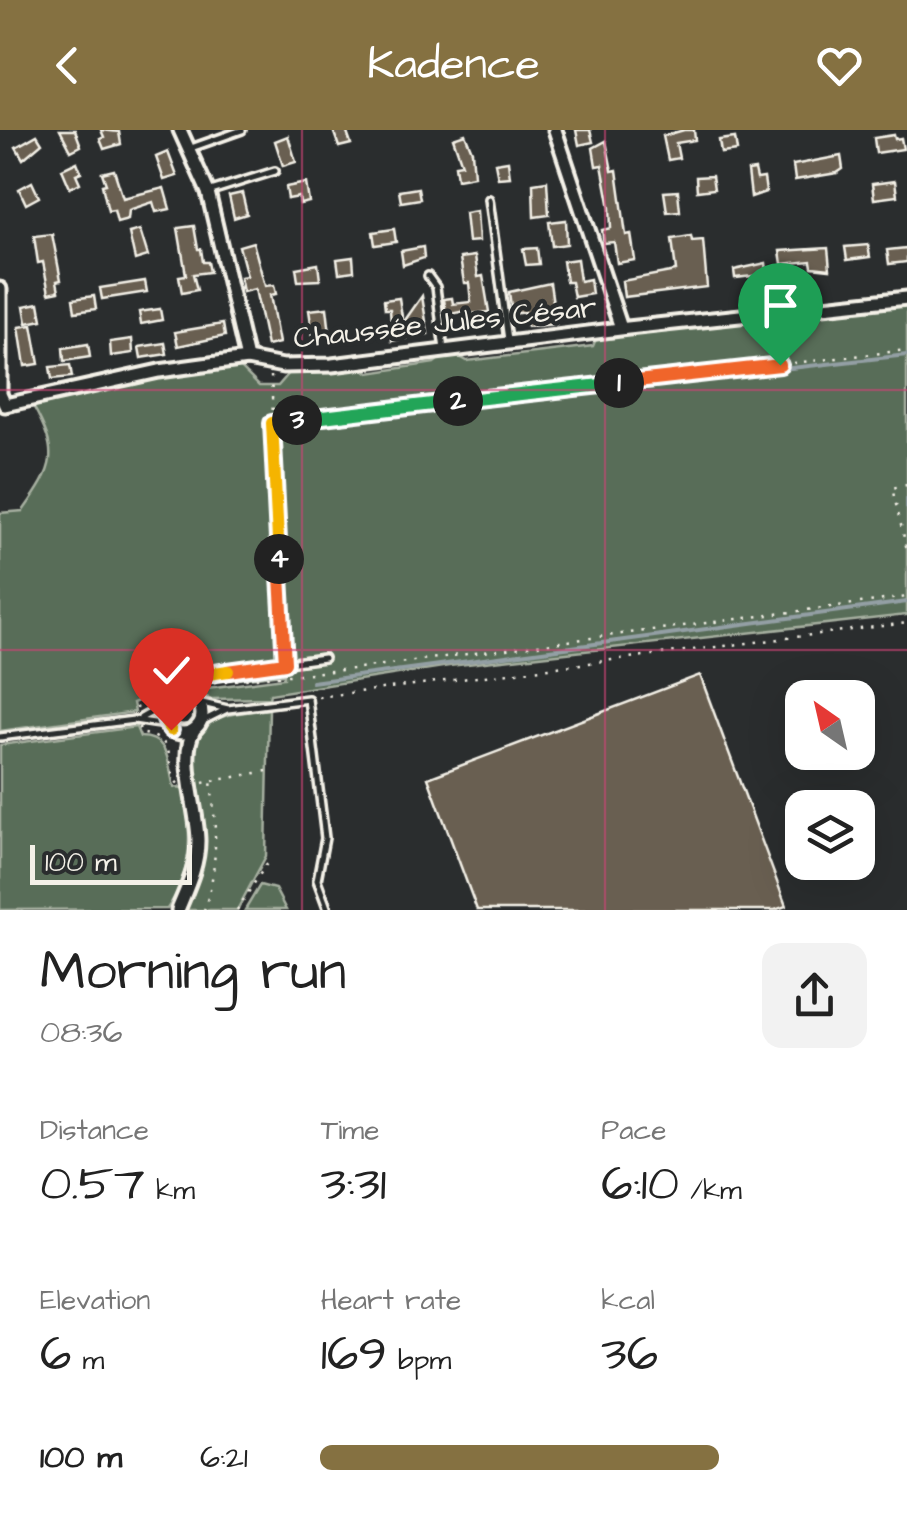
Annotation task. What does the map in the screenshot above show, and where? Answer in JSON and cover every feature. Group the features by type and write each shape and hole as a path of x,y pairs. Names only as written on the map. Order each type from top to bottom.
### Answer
{"street":[{"path":"180,130 208,192 246,359"},
{"path":"554,130 621,328"},
{"path":"0,289 0,394"},
{"name":"Chaussée Jules César","path":"0,394 3,404 12,405 159,371 246,359 271,364 332,365 621,328 907,298"},
{"path":"178,908 192,878 198,846 187,745 202,710 192,697 179,695 166,704 164,717 187,756"},
{"path":"171,729 197,726"}],"lane":[{"path":"188,148 242,130"},
{"path":"208,192 275,171"},
{"path":"489,199 508,344"},
{"path":"428,276 436,287 444,351"},
{"path":"179,695 180,681 188,676 324,658"},
{"path":"197,726 228,709 308,698 325,838 317,880 328,910"},
{"path":"198,702 228,709"},
{"path":"0,737 136,720 166,704"},
{"path":"136,720 171,729"}],"path":[{"path":"272,423 907,350"},
{"path":"271,364 286,676"},
{"path":"907,485 892,488 907,550"},
{"path":"268,771 180,786 167,745 158,737 140,733 136,720 138,703 156,695 168,681 202,685 286,676 907,597"},
{"path":"308,698 907,623"},
{"path":"204,910 216,858 211,782"},
{"path":"237,910 272,856"}],"green space":[{"path":"907,304 907,615 449,666 270,694 269,698 211,699 192,691 193,687 284,678 284,674 208,682 188,679 327,661 326,653 179,674 165,680 152,695 133,703 135,712 0,731 0,513 23,511 42,482 50,459 47,435 32,404 155,376 238,365 259,386 278,386 292,370 360,367 369,373 434,363 450,356 467,361 593,346 596,339"},
{"path":"269,709 266,856 237,910 186,910 204,845 194,761 200,734 222,717"},
{"path":"136,727 140,737 150,738 163,747 174,787 185,788 189,820 186,865 167,909 0,910 0,745"},
{"path":"260,885 275,889 286,910 245,910"}],"building":[{"path":"60,130 75,130 81,146 71,151"},
{"path":"101,130 119,132 121,144 104,149"},
{"path":"333,130 346,130 351,144 339,147"},
{"path":"576,130 590,130 593,142 579,145"},
{"path":"694,130 695,140 676,143 679,158 668,160 663,136"},
{"path":"465,134 472,151 474,176 457,179 455,165 462,164 453,138"},
{"path":"37,135 42,143 23,159 16,147"},
{"path":"894,135 895,139 901,138 903,149 876,153 874,138"},
{"path":"288,136 296,162 283,166 275,141"},
{"path":"735,138 737,151 721,153 719,140"},
{"path":"606,141 612,171 617,170 626,235 631,234 635,260 617,263 614,242 604,243 602,230 611,228 610,208 602,165 596,166 593,148"},
{"path":"168,152 177,176 164,180 156,157"},
{"path":"841,156 843,169 837,173 795,180 793,165"},
{"path":"508,161 510,177 498,178 495,163"},
{"path":"77,162 80,183 70,188 62,169"},
{"path":"114,170 123,198 164,188 170,209 156,212 153,202 129,210 128,219 117,222 114,210 108,211 102,185 106,184 102,173"},
{"path":"755,170 757,179 764,178 766,192 751,197 748,171"},
{"path":"712,176 714,189 697,191 696,177"},
{"path":"547,181 549,215 534,217 533,183"},
{"path":"895,181 897,196 874,199 872,184"},
{"path":"32,182 39,197 26,204 19,189"},
{"path":"306,183 309,202 300,204 299,197 288,199 286,187"},
{"path":"418,188 420,199 401,202 399,191"},
{"path":"678,191 680,211 667,212 664,192"},
{"path":"242,193 247,214 234,218 229,196"},
{"path":"477,211 479,241 468,242 465,213"},
{"path":"566,220 567,244 552,246 549,222"},
{"path":"194,226 198,249 210,272 193,274 197,290 182,293 179,276 186,275 178,228"},
{"path":"394,229 396,242 375,245 373,232"},
{"path":"140,230 148,256 135,260 129,233"},
{"path":"52,234 61,280 57,281 59,291 49,293 43,262 38,263 34,236"},
{"path":"691,236 692,241 703,240 707,287 624,297 622,281 676,271 672,239"},
{"path":"253,242 265,286 274,285 276,294 270,295 279,343 267,346 255,289 243,292 240,277 247,276 239,246"},
{"path":"868,245 870,257 847,260 845,247"},
{"path":"423,247 424,258 403,265 401,251"},
{"path":"537,248 539,264 526,265 523,249"},
{"path":"828,248 830,269 812,267 811,261 782,264 780,251"},
{"path":"907,248 907,262 889,264 887,250"},
{"path":"475,256 489,312 471,314 470,310 446,315 444,299 452,298 453,304 471,302 460,258"},
{"path":"353,257 354,271 339,273 337,259"},
{"path":"577,259 580,281 590,279 592,294 574,297 571,282 566,282 563,261"},
{"path":"766,263 767,271 762,275 735,278 734,270"},
{"path":"318,264 320,280 298,281 296,268"},
{"path":"145,281 147,292 102,299 100,288"},
{"path":"550,283 556,324 527,327 525,312 512,314 509,292"},
{"path":"94,296 96,309 75,312 73,299"},
{"path":"422,296 428,334 392,341 390,309 385,309 384,300 399,298 403,323"},
{"path":"39,303 42,320 27,323 24,306"},
{"path":"327,308 330,334 313,336 309,310"},
{"path":"160,309 162,320 141,324 139,312"},
{"path":"223,324 225,336 178,346 175,332"},
{"path":"32,325 39,364 25,366 19,327"},
{"path":"132,339 133,353 111,356 110,342"},
{"path":"165,343 167,354 141,358 139,347"},
{"path":"88,344 90,357 64,361 63,348"},
{"path":"70,365 72,377 52,379 50,367"},
{"path":"700,675 786,906 775,910 477,910 428,778"}],"waterway":[{"path":"321,421 907,355"},
{"path":"907,499 907,508"},
{"path":"312,682 907,602"}],"route":[{"path":"171,730 164,721 164,712 170,699 179,695 182,678 285,663 272,423 780,365"}]}
